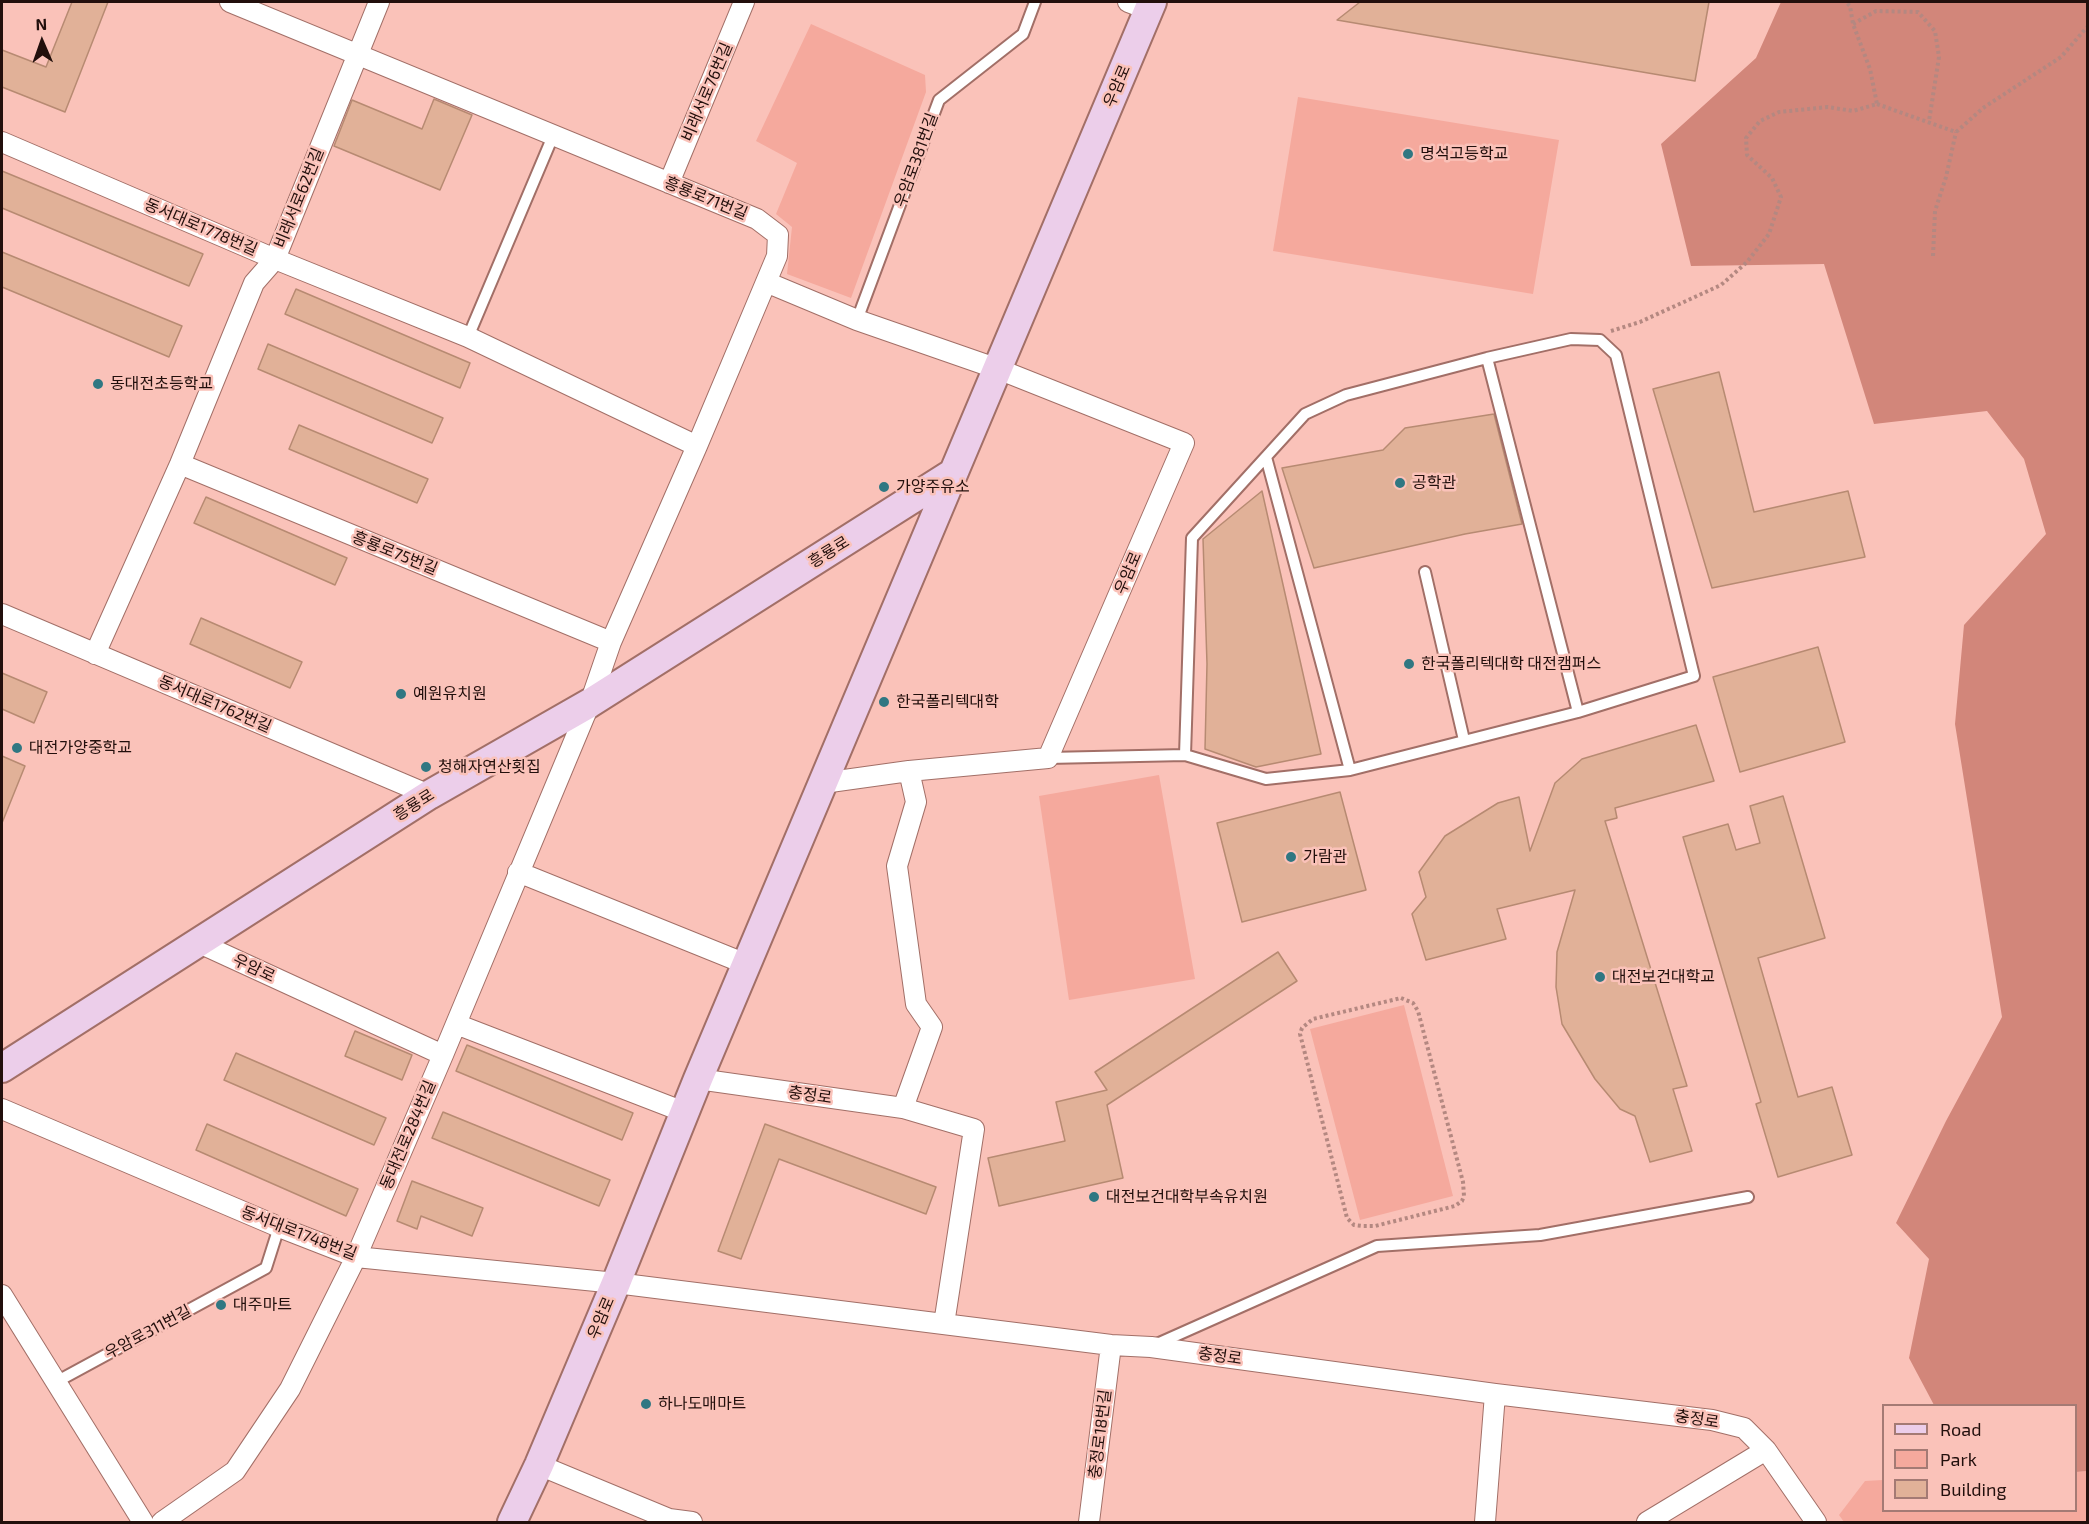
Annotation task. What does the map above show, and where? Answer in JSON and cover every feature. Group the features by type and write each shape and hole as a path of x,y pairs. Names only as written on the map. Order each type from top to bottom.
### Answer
{"main road":[{"name":"우암로","path":"512,1522 539,1465 616,1284 684,1112 998,369 1143,4"},
{"name":"흥룡로","path":"2,1068 429,795 590,703 954,473"}],"street":[{"name":"흥룡로71번길","path":"230,2 757,219 778,235 777,256 611,642 590,703"},
{"name":"비래서로62번길","path":"95,654 180,464 254,283 275,259 379,2"},
{"name":"비래서로76번길","path":"669,183 744,2"},
{"name":"동서대로1778번길","path":"2,142 275,259 468,337 697,446"},
{"name":"우암로","path":"766,282 857,320 998,369 1184,444 1048,758"},
{"name":"흥룡로75번길","path":"180,464 611,642"},
{"name":"동서대로1762번길","path":"2,614 429,795"},
{"name":"동대전로284번길","path":"162,1522 235,1471 290,1389 356,1257 590,703"},
{"path":"823,783 909,771 1048,758"},
{"path":"903,1108 932,1027 916,1004 897,866 916,802 909,771"},
{"path":"518,872 746,964"},
{"name":"우암로","path":"197,942 443,1055"},
{"path":"456,1024 684,1112"},
{"name":"충정로","path":"698,1079 903,1108 974,1129 944,1324"},
{"name":"동서대로1748번길","path":"2,1109 279,1227 356,1257 616,1284"},
{"name":"충정로","path":"616,1284 1111,1345 1151,1347 1495,1394 1712,1420 1744,1428 1766,1450 1816,1522"},
{"path":"2,1295 143,1522"},
{"name":"충정로18번길","path":"1089,1522 1111,1345"},
{"path":"1485,1522 1495,1394"},
{"path":"1647,1522 1766,1450"},
{"path":"539,1465 670,1521 692,1522"}],"lane":[{"name":"우암로381번길","path":"857,320 939,100 1023,34 1035,2"},
{"path":"468,337 553,136"},
{"path":"1048,758 1185,755 1266,779 1350,770 1578,712 1694,676 1616,355 1600,340 1571,339 1487,357 1346,395 1305,414 1192,538 1185,755"},
{"path":"1487,357 1578,712"},
{"path":"1266,457 1350,770"},
{"path":"1425,572 1464,740"},
{"path":"1151,1347 1377,1246 1540,1234 1748,1197"},
{"name":"우암로311번길","path":"56,1382 266,1268 279,1227"}],"path":[{"path":"1846,2 1850,6 1853,24 1870,69 1877,104"},
{"path":"1853,24 1876,10 1918,12 1935,30 1939,57 1929,121"},
{"path":"1933,255 1935,211 1946,177 1956,132 1983,108 2061,57 2088,26"},
{"path":"1593,340 1601,334 1640,322 1721,285 1747,262 1769,234 1781,197 1772,178 1747,155 1746,138 1760,121 1779,112 1828,106 1852,111 1877,104 1894,112 1929,121 1956,132"},
{"path":"1393,1000 1407,1000 1413,1003 1418,1011 1463,1182 1464,1196 1462,1201 1455,1206 1363,1227 1354,1225 1347,1218 1300,1034 1302,1028 1313,1019 1393,1000"}],"green space":[{"path":"811,24 925,75 926,92 851,298 787,274 792,227 776,214 797,163 756,141"},
{"path":"1298,97 1559,140 1533,294 1273,251"},
{"path":"1159,775 1195,979 1069,1000 1039,796"},
{"path":"1404,1005 1453,1196 1360,1220 1310,1029"},
{"path":"2087,1471 2087,1522 1844,1522 1839,1515 1865,1481 1882,1480 1882,1512 2077,1512 2077,1472"}],"shaded area":[{"path":"1781,2 2087,2 2087,1471 2077,1472 2077,1404 1933,1404 1909,1358 1929,1259 1896,1223 1946,1121 2002,1017 1955,724 1964,625 2046,534 2024,459 1987,411 1874,424 1824,264 1691,266 1661,144 1756,58"}],"building":[{"path":"72,2 108,2 65,112 2,87 2,50 46,67"},
{"path":"1360,2 1709,2 1695,81 1337,20"},
{"path":"434,99 472,115 440,190 334,146 352,100 422,129"},
{"path":"2,171 203,254 189,286 2,208"},
{"path":"2,252 182,326 169,357 2,287"},
{"path":"296,289 470,363 460,388 285,314"},
{"path":"268,344 443,418 432,443 258,369"},
{"path":"1719,372 1754,512 1848,491 1865,557 1712,588 1653,389"},
{"name":"공학관","path":"1494,414 1522,524 1465,534 1314,568 1282,468 1383,450 1405,428"},
{"path":"299,425 428,479 417,503 289,449"},
{"path":"1262,491 1321,754 1256,767 1205,749 1207,664 1203,539"},
{"path":"206,497 347,558 335,585 194,523"},
{"path":"201,618 302,662 290,688 190,644"},
{"path":"1818,647 1845,742 1740,772 1713,677"},
{"path":"2,673 47,692 34,723 2,709"},
{"path":"1696,725 1714,781 1615,808 1617,818 1605,821 1687,1086 1673,1089 1692,1151 1650,1162 1635,1116 1620,1109 1595,1079 1562,1024 1556,987 1557,952 1575,890 1497,909 1506,939 1426,960 1412,914 1426,897 1419,872 1445,836 1498,803 1519,797 1530,851 1555,783 1582,759"},
{"path":"2,756 25,766 2,823"},
{"name":"가람관","path":"1340,792 1366,890 1242,922 1217,823"},
{"path":"1783,796 1825,938 1758,958 1798,1097 1832,1087 1852,1155 1778,1177 1756,1104 1761,1102 1683,837 1728,824 1736,850 1760,843 1750,806"},
{"path":"1278,952 1297,981 1107,1105 1123,1178 999,1206 988,1158 1065,1141 1056,1102 1107,1090 1095,1072"},
{"path":"355,1031 412,1055 402,1080 345,1056"},
{"path":"467,1045 633,1113 622,1140 456,1071"},
{"path":"236,1053 386,1118 374,1145 224,1080"},
{"path":"443,1112 610,1180 599,1206 432,1138"},
{"path":"207,1124 358,1189 346,1216 196,1150"},
{"path":"765,1124 936,1187 926,1214 779,1159 741,1259 718,1251"},
{"path":"412,1181 483,1208 472,1236 421,1216 417,1229 397,1221"}],"place":[{"name":"명석고등학교","path":"1408,154"},
{"name":"동대전초등학교","path":"98,384"},
{"name":"공학관","path":"1400,483"},
{"name":"가양주유소","path":"884,487"},
{"name":"한국폴리텍대학 대전캠퍼스","path":"1409,664"},
{"name":"예원유치원","path":"401,694"},
{"name":"한국폴리텍대학","path":"884,702"},
{"name":"대전가양중학교","path":"17,748"},
{"name":"청해자연산횟집","path":"426,767"},
{"name":"가람관","path":"1291,857"},
{"name":"대전보건대학교","path":"1600,977"},
{"name":"대전보건대학부속유치원","path":"1094,1197"},
{"name":"대주마트","path":"221,1305"},
{"name":"하나도매마트","path":"646,1404"}]}
